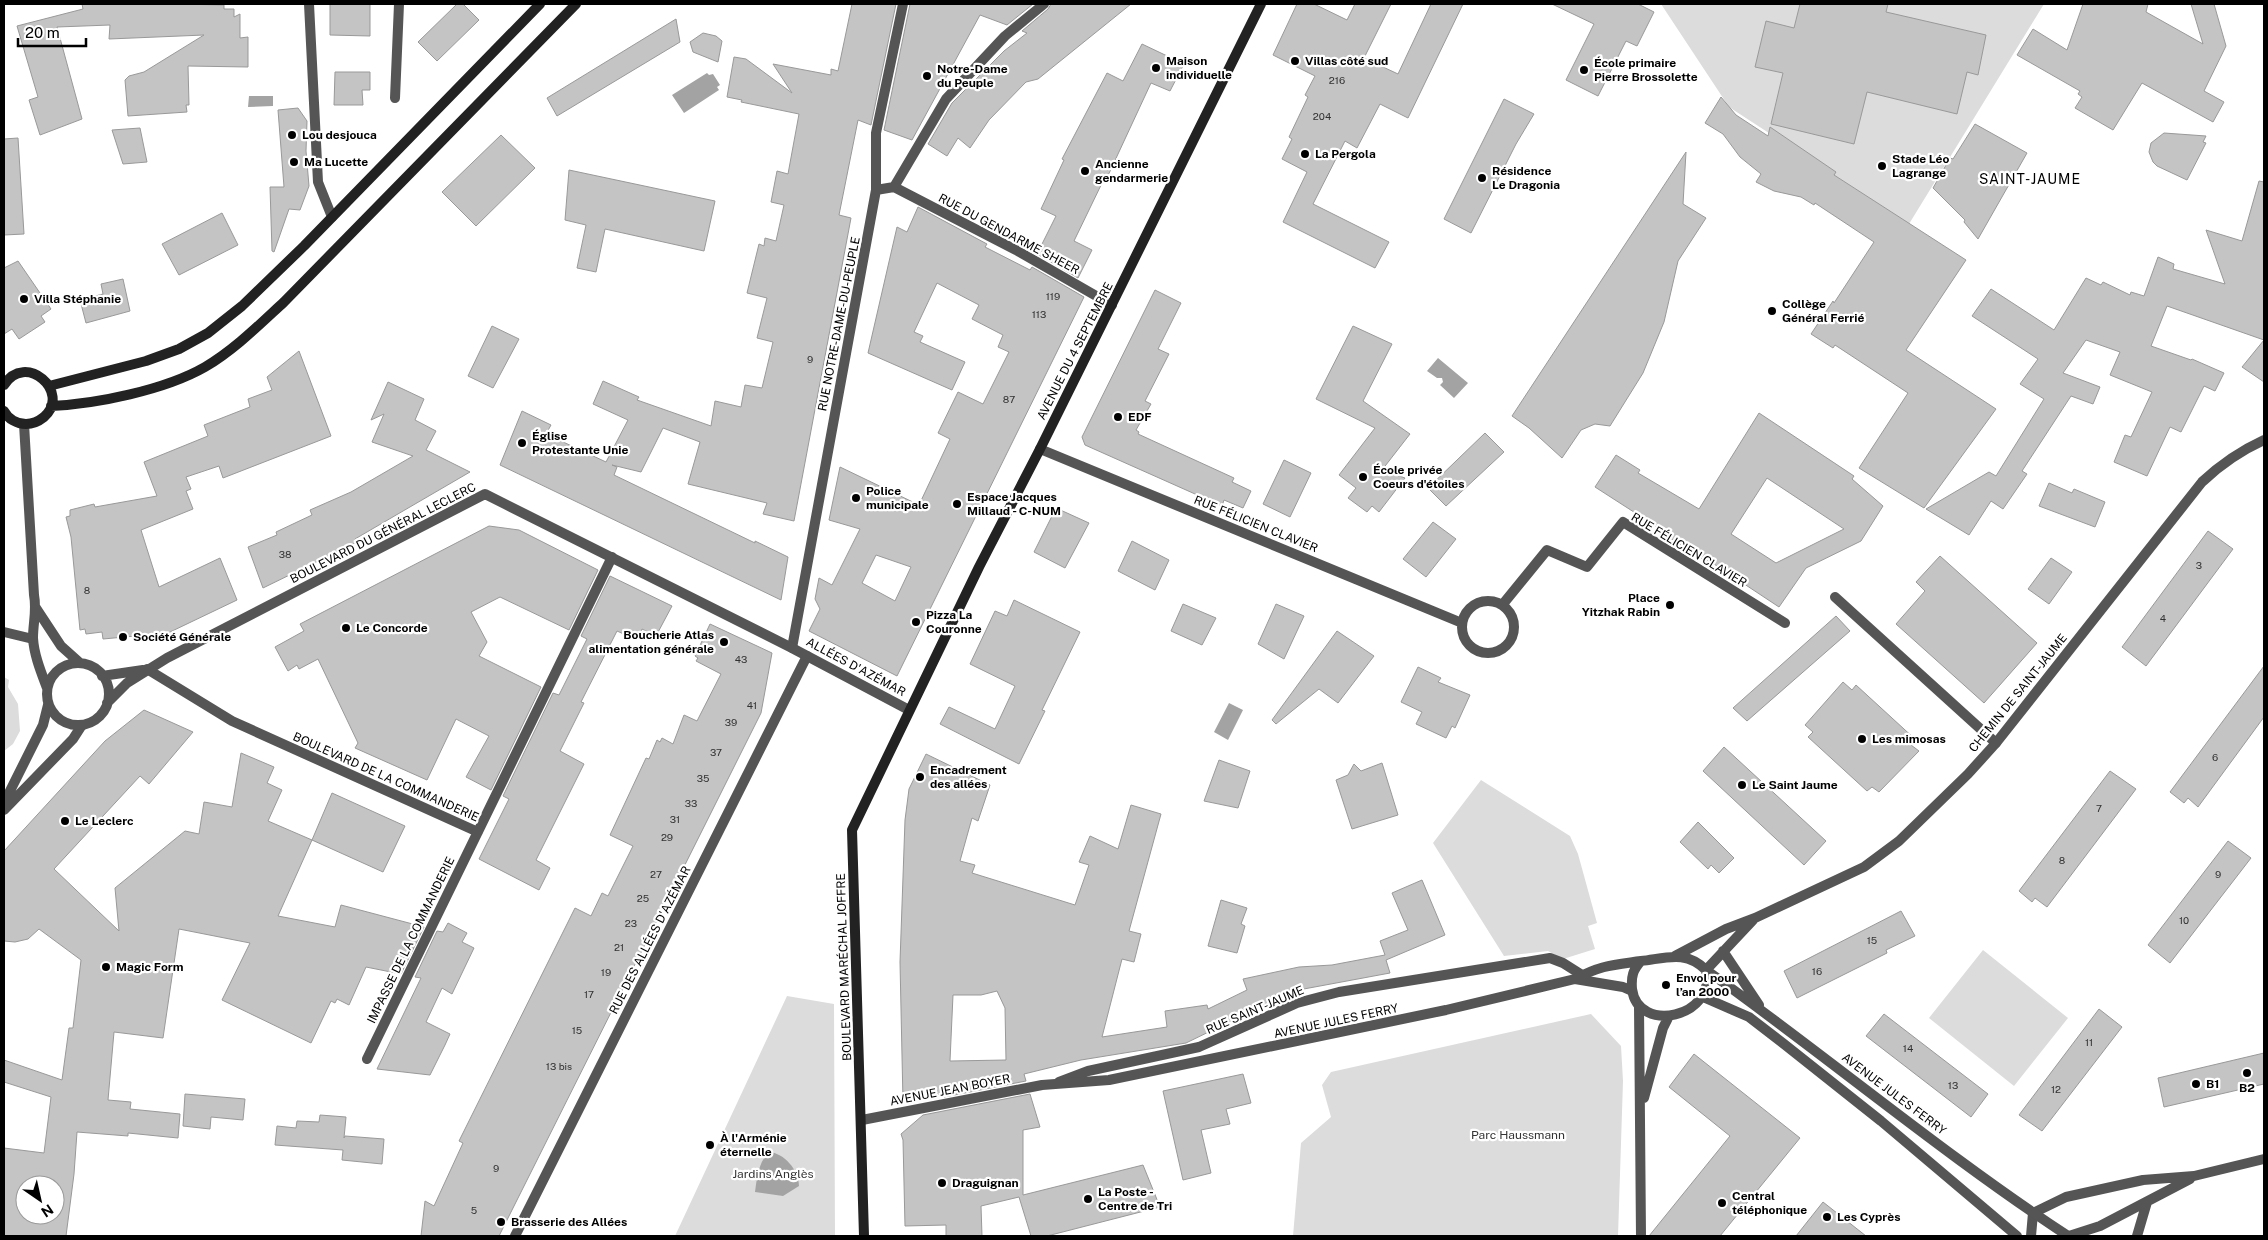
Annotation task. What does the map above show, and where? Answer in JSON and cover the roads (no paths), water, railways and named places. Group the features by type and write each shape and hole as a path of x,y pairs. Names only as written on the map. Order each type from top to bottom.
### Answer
{"main road":[{"path":"50,386 146,361 179,349 208,333 242,306 332,217 540,4"},
{"path":"51,406 80,404 152,388 205,367 233,346 284,302 576,4"},
{"name":"AVENUE DU 4 SEPTEMBRE","path":"908,710 1261,4"},
{"path":"4,411 14,422 24,424 40,420 51,406 52,400 50,386 45,380 30,372 21,372 5,381"},
{"name":"BOULEVARD MARÉCHAL JOFFRE","path":"864,1236 852,830 908,710"}],"street":[{"path":"309,4 318,182 332,217"},
{"path":"395,98 399,4"},
{"name":"RUE NOTRE-DAME-DU-PEUPLE","path":"792,648 876,190 876,134 903,4"},
{"path":"876,190 894,187 946,99 1005,36 1044,4"},
{"name":"RUE DU GENDARME SHEER","path":"894,187 1016,250 1112,305"},
{"path":"4,803 43,725 48,705 47,688 33,639 36,608 24,424"},
{"name":"CHEMIN DE SAINT-JAUME","path":"1674,956 1726,929 1755,918 1864,867 1899,841 1968,774 1996,743 2202,482 2222,464 2264,440"},
{"name":"RUE FÉLICIEN CLAVIER","path":"1040,449 1462,623"},
{"name":"BOULEVARD DU GÉNÉRAL LECLERC","path":"82,725 98,718 107,704 127,683 147,669 486,494 792,648"},
{"name":"RUE FÉLICIEN CLAVIER","path":"1502,604 1547,550 1587,567 1622,522 1785,623"},
{"name":"BOULEVARD DE LA COMMANDERIE","path":"147,669 232,721 478,832 612,557"},
{"path":"1835,597 1996,743"},
{"path":"1486,601 1502,604 1513,618 1515,627 1509,644 1502,650 1486,654 1470,647 1462,631 1462,623 1465,614 1477,603 1486,601"},
{"path":"36,608 61,646 80,663"},
{"path":"4,632 33,639"},
{"name":"ALLÉES D'AZÉMAR","path":"792,648 908,710"},
{"name":"RUE DES ALLÉES D'AZÉMAR","path":"515,1236 807,656"},
{"path":"47,688 53,674 59,669 72,664 88,665 101,673 108,691 107,704"},
{"name":"BOULEVARD DU GÉNÉRAL LECLERC","path":"101,673 102,676 147,669"},
{"path":"4,810 73,738 82,725 62,721 48,705"},
{"name":"IMPASSE DE LA COMMANDERIE","path":"367,1059 478,832"},
{"name":"CHEMIN DE SAINT-JAUME","path":"1706,970 1755,918"},
{"path":"1723,951 1762,1010"},
{"path":"1579,977 1590,970 1615,963 1674,956 1697,961 1706,970 1709,981 1704,997 1685,1011 1669,1016 1656,1015 1639,1006"},
{"name":"RUE SAINT-JAUME","path":"1055,1084 1088,1070 1199,1047 1297,1003 1339,992 1550,958 1563,963 1579,977"},
{"path":"1640,1236 1641,1112 1639,1006 1632,991 1631,978 1641,961"},
{"name":"AVENUE JULES FERRY","path":"1706,970 2033,1213 2069,1236"},
{"name":"AVENUE JULES FERRY","path":"1042,1084 1108,1080 1446,1010 1579,977 1632,991"},
{"path":"1704,997 1749,1017 1777,1038 1881,1121 2017,1236"},
{"path":"1641,1112 1663,1028 1669,1016"},
{"name":"AVENUE JEAN BOYER","path":"862,1120 1042,1084"},
{"path":"2031,1236 2033,1213 2066,1197 2143,1180 2194,1176 2264,1159"},
{"path":"2069,1236 2100,1226 2194,1176"},
{"path":"2137,1236 2147,1202"}],"place":[{"name":"Villas côté sud","path":"1295,61"},
{"name":"Maison individuelle","path":"1156,68"},
{"name":"École primaire Pierre Brossolette","path":"1584,70"},
{"name":"Notre-Dame du Peuple","path":"927,76"},
{"name":"Lou desjouca","path":"292,135"},
{"name":"La Pergola","path":"1305,154"},
{"name":"Ma Lucette","path":"294,162"},
{"name":"Stade Léo Lagrange","path":"1882,166"},
{"name":"Ancienne gendarmerie","path":"1085,171"},
{"name":"Résidence Le Dragonia","path":"1482,178"},
{"name":"Villa Stéphanie","path":"24,299"},
{"name":"Collège Général Ferrié","path":"1772,311"},
{"name":"EDF","path":"1118,417"},
{"name":"Église Protestante Unie","path":"522,443"},
{"name":"École privée Coeurs d'étoiles","path":"1363,477"},
{"name":"Police municipale","path":"856,498"},
{"name":"Espace Jacques Millaud - C-NUM","path":"957,504"},
{"name":"Place Yitzhak Rabin","path":"1670,605"},
{"name":"Pizza La Couronne","path":"916,622"},
{"name":"Le Concorde","path":"346,628"},
{"name":"Société Générale","path":"123,637"},
{"name":"Boucherie Atlas alimentation générale","path":"724,642"},
{"name":"Les mimosas","path":"1862,739"},
{"name":"Encadrement des allées","path":"920,777"},
{"name":"Le Saint Jaume","path":"1742,785"},
{"name":"Le Leclerc","path":"65,821"},
{"name":"Magic Form","path":"106,967"},
{"name":"Envol pour l’an 2000","path":"1666,985"},
{"name":"B2","path":"2247,1073"},
{"name":"B1","path":"2196,1084"},
{"name":"À l'Arménie éternelle","path":"710,1145"},
{"name":"Draguignan","path":"942,1183"},
{"name":"La Poste - Centre de Tri","path":"1088,1199"},
{"name":"Central téléphonique","path":"1722,1203"},
{"name":"Les Cyprès","path":"1827,1217"},
{"name":"Brasserie des Allées","path":"501,1222"}],"district":[{"name":"SAINT-JAUME","path":"2030,179"}],"park label":[{"name":"Parc Haussmann","path":"1518,1135"},
{"name":"Jardins Anglès","path":"773,1174"}]}
